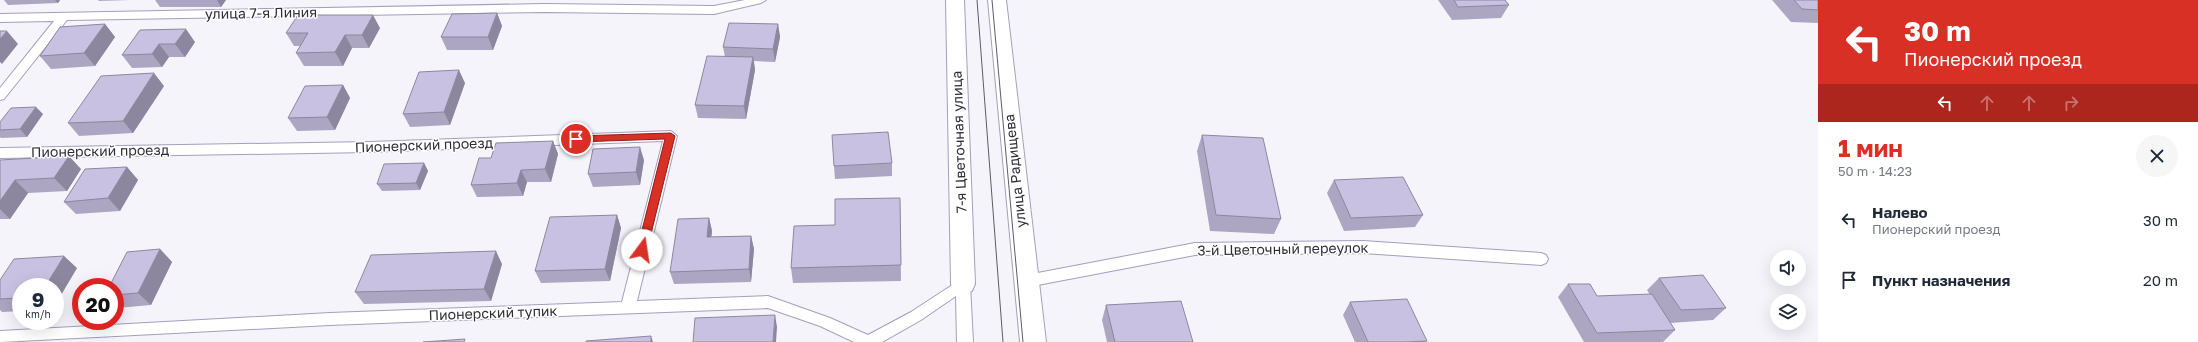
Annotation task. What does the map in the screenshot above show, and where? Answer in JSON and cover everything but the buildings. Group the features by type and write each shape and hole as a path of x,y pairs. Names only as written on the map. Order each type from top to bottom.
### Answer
{"street":[{"name":"7-я Цветочная улица","path":"955,0 963,284"},
{"name":"улица Радищева","path":"997,0 1033,342"}],"lane":[{"name":"улица 7-я Линия","path":"0,18 544,8 714,10 761,0"},
{"path":"0,96 64,16"},
{"name":"Пионерский проезд","path":"0,153 370,147 671,136 628,308"},
{"name":"3-й Цветочный переулок","path":"1027,282 1195,249 1363,247 1541,259"},
{"path":"963,284 965,342"},
{"name":"Пионерский тупик","path":"0,336 330,319 768,302 825,322 869,342 916,316 963,284"}],"tram line":[{"path":"977,0 1003,342"},
{"path":"992,0 1023,342"}],"route":[{"path":"576,139 671,136 642,250"}]}
